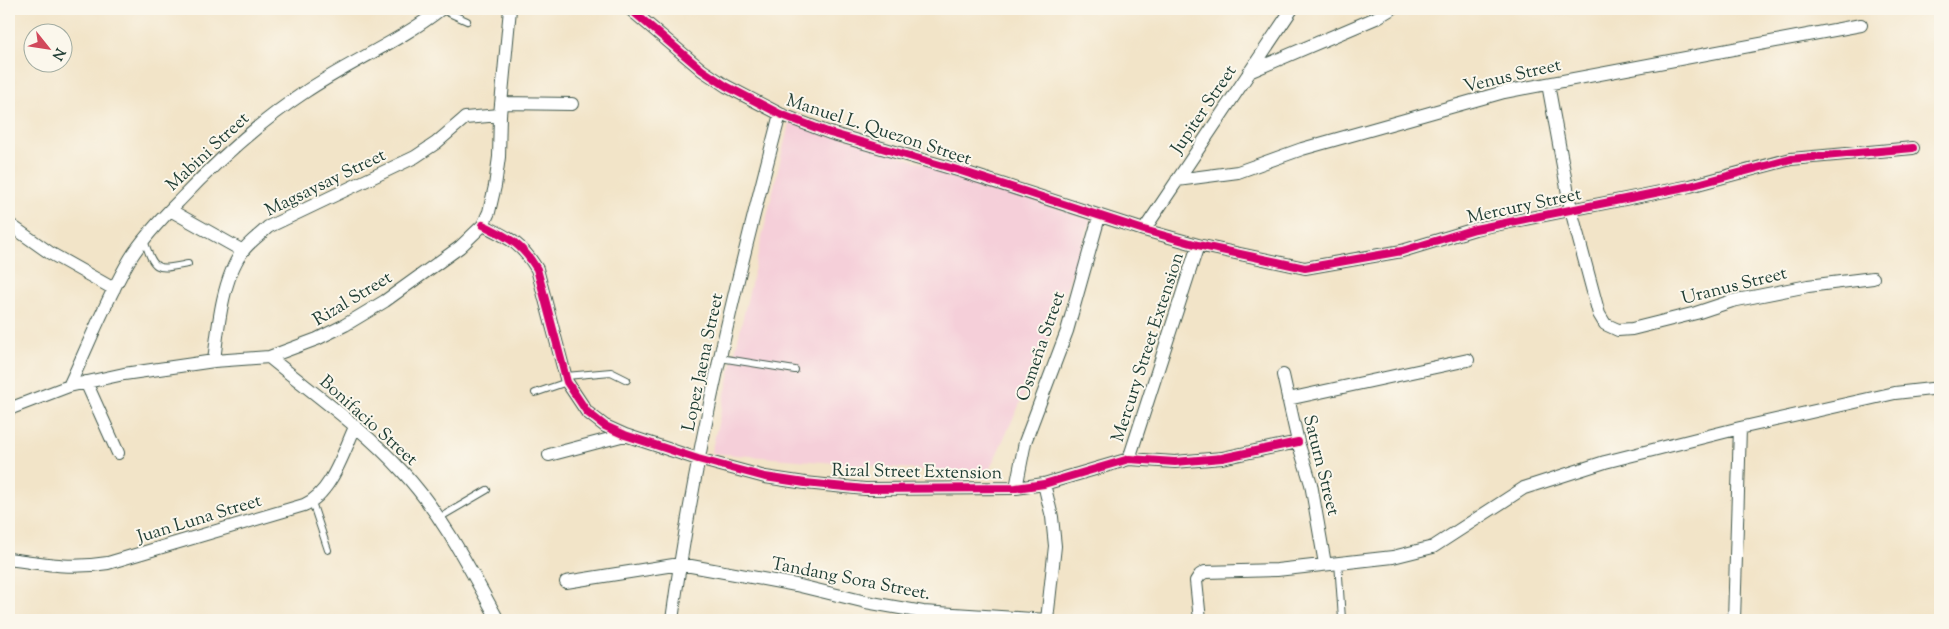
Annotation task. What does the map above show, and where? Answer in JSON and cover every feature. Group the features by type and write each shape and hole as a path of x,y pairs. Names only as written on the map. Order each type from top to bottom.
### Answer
{"street":[{"name":"Mabini Street","path":"70,386 130,258 170,210 230,150 274,113 305,91 389,44 440,9"},
{"name":"Rizal Street","path":"9,409 70,386 124,374 214,361 269,357 317,339 385,301 460,247 482,225 489,212 495,186 499,157 501,109 510,9"},
{"name":"Manuel L. Quezon Street","path":"630,9 702,70 726,86 780,114 830,133 961,171 1144,230"},
{"name":"Jupiter Street","path":"1144,230 1292,9"},
{"path":"1249,72 1376,18 1390,9"},
{"name":"Venus Street","path":"1177,180 1238,172 1302,149 1504,92 1861,25"},
{"path":"1548,84 1571,210"},
{"name":"Magsaysay Street","path":"214,361 219,324 229,280 243,251 268,228 415,157 436,143 464,118 501,109 572,104"},
{"name":"Lopez Jaena Street","path":"672,620 698,459 744,252 780,114"},
{"name":"Mercury Street","path":"1144,230 1198,246 1305,268 1402,251 1475,229 1690,186 1790,159 1913,148"},
{"path":"170,210 243,251"},
{"name":"Uranus Street","path":"1571,210 1599,314 1605,324 1618,330 1632,329 1696,313 1732,301 1808,286 1873,278"},
{"name":"Osmeña Street","path":"1016,488 1025,442 1067,331 1099,217"},
{"path":"9,224 50,253 114,289"},
{"name":"Rizal Street Extension","path":"482,225 512,240 527,253 537,269 567,379 587,412 605,426 625,436 698,459 765,477 857,488 1016,488 1044,484 1129,459 1175,462 1222,458 1298,442"},
{"name":"Mercury Street Extension","path":"1129,459 1198,246"},
{"name":"Bonifacio Street","path":"269,357 355,427 402,471 439,518 498,620"},
{"path":"1288,399 1468,360"},
{"name":"Saturn Street","path":"1283,376 1298,442 1311,484 1325,564"},
{"path":"86,382 118,453"},
{"path":"1200,620 1196,581 1205,572 1277,570 1393,556 1433,547 1524,488 1605,462 1740,428 1895,393 1940,388"},
{"path":"312,502 324,491 355,427"},
{"path":"1734,620 1740,428"},
{"path":"549,455 625,436"},
{"path":"1044,484 1052,517 1055,546 1047,620"},
{"name":"Juan Luna Street","path":"9,560 64,567 108,564 312,502"},
{"name":"Tandang Sora Street.","path":"566,582 680,564 796,585 923,616 1047,620"}],"lane":[{"path":"440,9 467,21"},
{"path":"144,239 151,260 157,266 164,268 188,264"},
{"path":"720,358 795,370"},
{"path":"535,393 567,379 612,372 627,380"},
{"path":"439,518 486,490"},
{"path":"312,502 328,550"},
{"path":"1338,562 1342,619"}],"shaded area":[{"path":"790,119 1091,219 1043,354 987,475 711,453"}],"cycle path":[{"path":"630,9 702,70 726,86 780,114 830,133 961,171 1144,230 1198,245 1305,268 1402,251 1475,229 1690,186 1791,159 1913,148"},
{"path":"483,225 514,242 537,269 567,382 587,412 605,426 625,435 698,459 765,477 865,489 1016,488 1044,484 1129,459 1175,462 1222,458 1298,442"}]}
